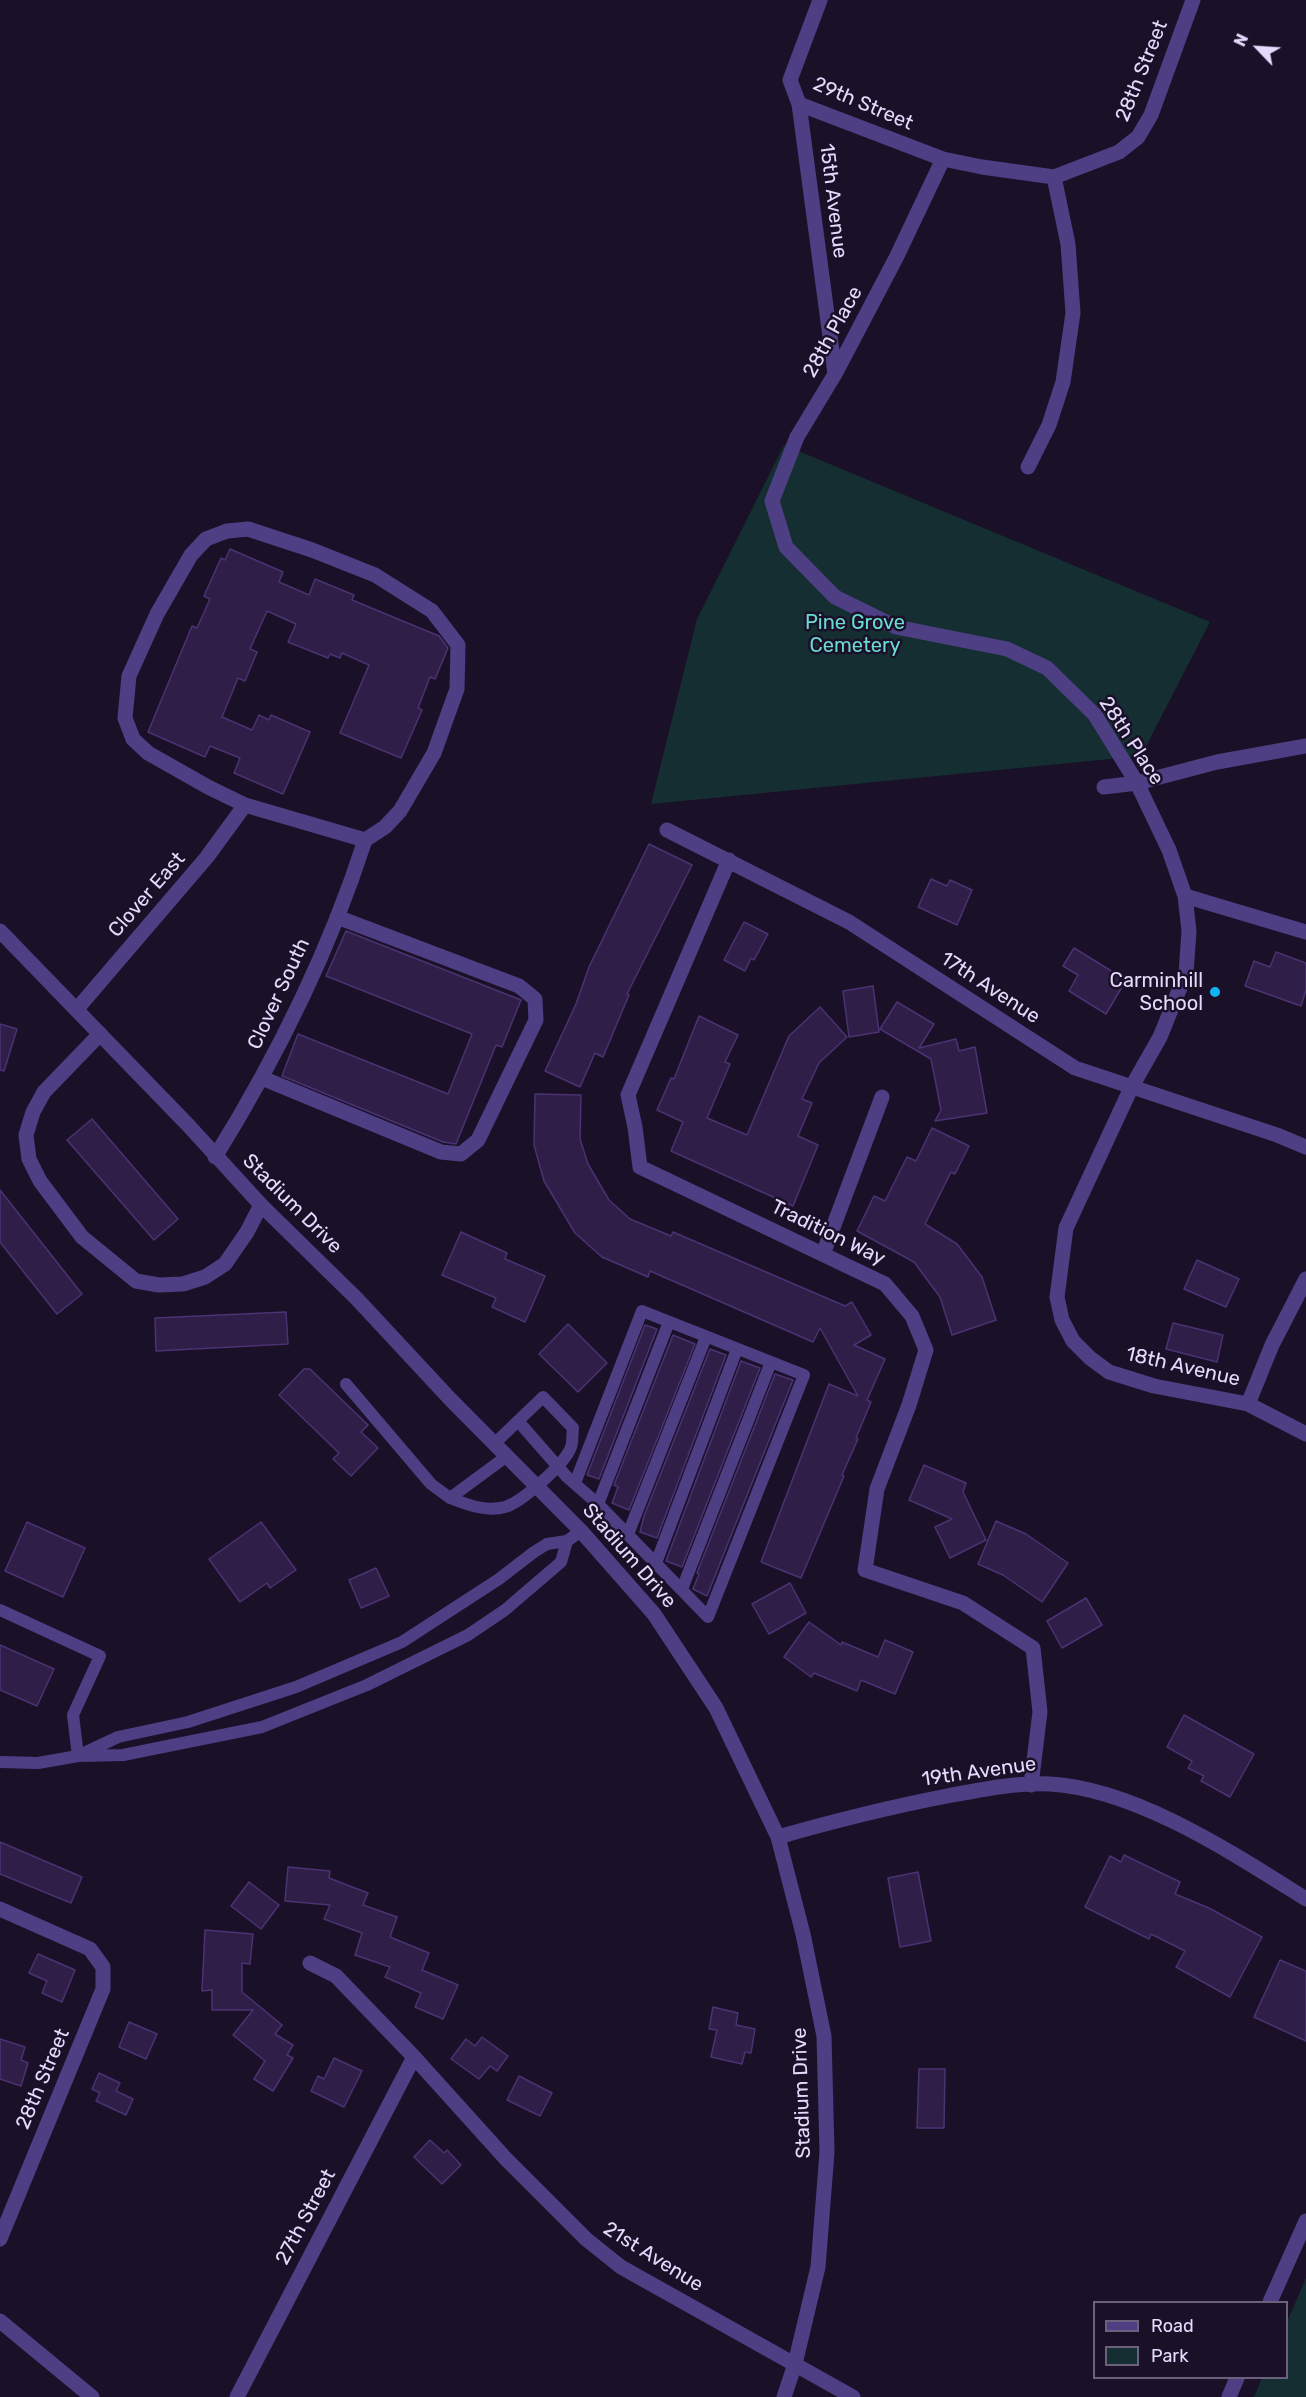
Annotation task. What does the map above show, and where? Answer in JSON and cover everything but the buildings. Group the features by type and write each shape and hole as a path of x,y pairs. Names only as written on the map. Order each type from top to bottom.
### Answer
{"street":[{"name":"29th Street","path":"820,0 790,80 800,104 943,159"},
{"name":"28th Street","path":"1054,177 1119,152 1138,137 1151,115 1193,0"},
{"name":"15th Avenue","path":"800,104 835,374"},
{"path":"943,159 1054,177 1068,244 1073,313 1063,382 1049,425 1028,467"},
{"name":"28th Place","path":"943,159 896,258 835,374 797,437 772,501 786,547 835,597 896,627 1007,649 1047,668 1095,715 1137,783 1169,850 1185,896 1189,931 1186,973 1160,1037 1131,1088"},
{"path":"248,529 312,550 375,575 432,611 458,645 457,689 434,753 400,811 385,827 365,840 245,805 207,787 148,753 133,739 125,718 129,676 157,614 190,555 206,539 227,531 248,529"},
{"path":"1104,787 1137,783 1218,762 1306,746"},
{"name":"Clover East","path":"77,1009 207,856 245,805"},
{"name":"17th Avenue","path":"667,830 849,922 1075,1068 1277,1135 1306,1147"},
{"name":"Clover South","path":"215,1157 291,1026 337,917 365,840"},
{"name":"Tradition Way","path":"729,860 628,1095 640,1167 885,1284 912,1316 927,1350 877,1489 865,1570 963,1603 1033,1648 1040,1712 1031,1785"},
{"path":"1185,896 1306,932"},
{"path":"262,1078 441,1152 461,1154 478,1140 536,1020 535,999 519,986 337,917"},
{"name":"Stadium Drive","path":"0,931 188,1125 261,1205 357,1299 451,1400 581,1531 654,1614 716,1708 778,1837 803,1934 824,2036 827,2152 818,2267 795,2364 784,2397"},
{"path":"100,1034 44,1092 33,1112 26,1135 29,1159 40,1181 82,1237 136,1281 159,1285 183,1284 205,1277 225,1264 247,1233 261,1205"},
{"name":"18th Avenue","path":"1131,1088 1066,1228 1057,1297 1062,1320 1073,1341 1109,1372 1154,1386 1248,1404 1306,1434"},
{"path":"823,1254 882,1096"},
{"path":"1248,1404 1272,1345 1306,1279"},
{"name":"19th Avenue","path":"778,1837 870,1811 983,1789 1050,1784 1094,1791 1137,1805 1199,1835 1306,1899"},
{"name":"28th Street","path":"0,1909 90,1949 103,1966 103,1989 0,2239"},
{"name":"21st Avenue","path":"310,1963 336,1976 414,2057 506,2159 586,2239 621,2267 854,2397"},
{"name":"27th Street","path":"237,2397 414,2057"},
{"path":"1270,2301 1306,2221"},
{"path":"0,2321 92,2397"},
{"path":"1229,2397 1237,2379"}],"lane":[{"path":"518,1421 558,1467 575,1483 598,1504 708,1617 804,1376 642,1311 575,1483"},
{"path":"598,1504 669,1322"},
{"path":"628,1534 706,1336"},
{"path":"656,1563 737,1349"},
{"path":"682,1589 771,1362"},
{"path":"346,1384 431,1484 450,1498 476,1508 506,1507 537,1486 558,1467 571,1447 573,1428 543,1397 495,1443"},
{"path":"450,1498 507,1456"},
{"path":"78,1756 118,1737 188,1722 296,1686 402,1642 499,1579 534,1552 547,1544 567,1541 581,1531"},
{"path":"0,1762 38,1763 78,1756 123,1755 262,1726 367,1685 468,1635 505,1610 561,1562 567,1541"},
{"path":"0,1610 100,1656 73,1715 78,1756"}],"green space":[{"name":"Pine Grove Cemetery","path":"784,445 1210,622 1141,756 651,804 697,619"},
{"path":"1306,2278 1306,2397 1254,2397 1262,2379 1288,2379 1288,2320"}],"place":[{"name":"Carminhill School","path":"1215,992"}]}
